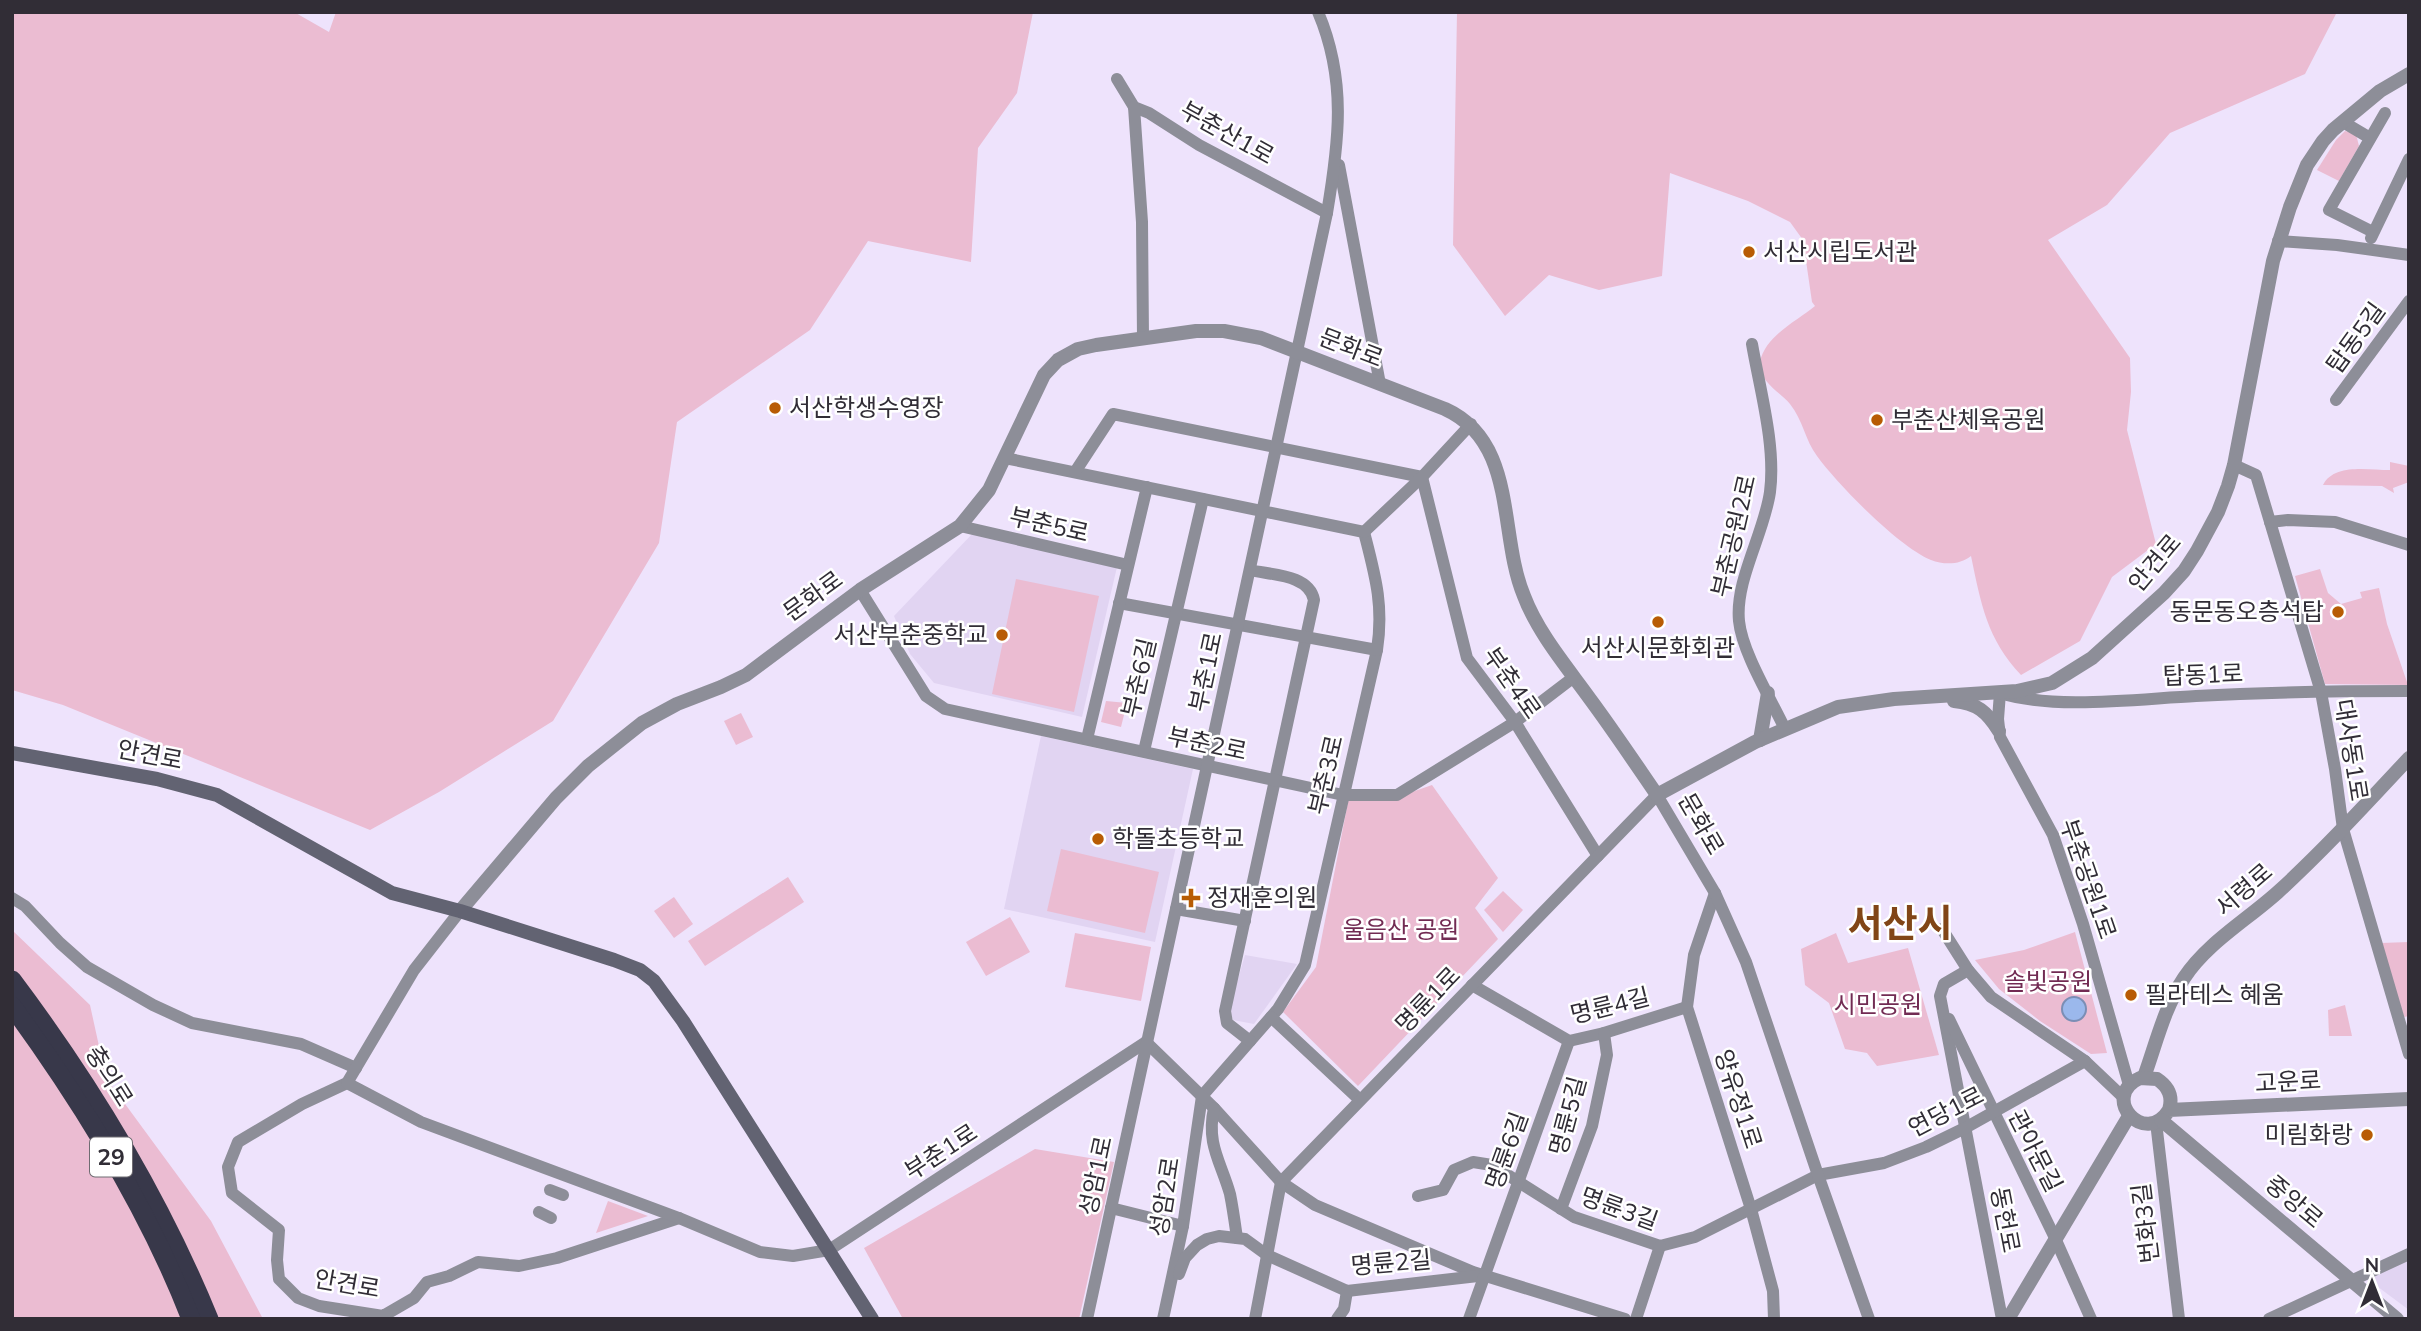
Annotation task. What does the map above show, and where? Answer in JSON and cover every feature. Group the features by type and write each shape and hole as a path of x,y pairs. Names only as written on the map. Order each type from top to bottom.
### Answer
{"highway":[{"name":"충의로","path":"12,980 65,1052 103,1111 168,1230 209,1319"},
{"name":"충의로","path":"12,1006 81,1105 113,1159 175,1281 191,1319"}],"main road":[{"name":"안견로","path":"12,753 197,788 237,806 392,893 460,911 614,960 640,971 654,981 683,1021 873,1319"}],"street":[{"path":"1297,352 1337,154 1337,79 1329,42 1318,12"},
{"name":"안견로","path":"1657,794 1760,740 1838,707 1872,701 2000,692 2045,685 2074,671 2111,643 2164,593 2184,571 2205,538 2218,512 2235,465 2278,241 2307,165 2323,141 2343,122 2407,70"},
{"path":"1117,79 1134,107 1142,222 1143,338"},
{"name":"부춘산1로","path":"1134,107 1327,213"},
{"path":"2373,232 2329,211 2385,113"},
{"path":"2343,122 2371,138"},
{"path":"1337,154 1380,384"},
{"path":"2369,249 2373,232 2407,168"},
{"path":"2278,241 2407,253"},
{"name":"탑동5길","path":"2336,400 2409,301"},
{"name":"문화로","path":"460,911 556,798 642,723 665,709 746,675 860,590 960,526 982,501 1006,458 1044,375 1054,363 1085,347 1196,331 1224,331 1261,338 1445,409 1471,424 1487,446 1497,470 1516,573 1525,601 1574,677 1657,794 1715,893 1746,962 1870,1319"},
{"name":"부춘공원2로","path":"1752,344 1769,443 1771,481 1738,612 1742,638 1785,729"},
{"name":"부춘1로","path":"829,1250 1146,1042 1297,352"},
{"path":"1075,472 1112,414 1422,477"},
{"path":"1006,458 1364,532 1422,477 1471,424"},
{"name":"대사동1로","path":"2235,465 2256,475 2321,692 2343,829 2409,1054"},
{"name":"부춘4로","path":"1422,477 1467,658 1515,722 1598,856"},
{"path":"1087,739 1146,487"},
{"name":"부춘6길","path":"1144,751 1203,499"},
{"path":"2270,522 2335,522 2409,545"},
{"name":"부춘5로","path":"960,526 1128,565"},
{"name":"부춘3로","path":"1202,1096 1271,1017 1306,965 1377,650 1381,606 1364,532"},
{"path":"1250,570 1300,581 1311,589 1314,600 1225,1014 1227,1023 1250,1041"},
{"name":"부춘2로","path":"860,590 924,692 936,704 964,714 1343,795 1397,796 1515,722 1574,677"},
{"path":"1119,603 1176,613"},
{"name":"부춘6길","path":"1176,613 1377,650"},
{"name":"탑동1로","path":"2000,692 2020,698 2060,702 2409,691"},
{"name":"부춘공원1로","path":"2000,692 1999,731 2008,754 2044,817 2067,875 2126,1092"},
{"path":"1760,740 1768,693"},
{"path":"1945,695 1949,700 1978,706 1999,731"},
{"name":"서령로","path":"2144,1077 2168,1007 2188,971 2209,949 2277,893 2343,829 2409,758"},
{"name":"명륜1로","path":"1281,1182 1657,794"},
{"name":"양유정1로","path":"1715,893 1694,955 1687,1007 1751,1209 1773,1291 1774,1319"},
{"path":"12,898 25,906 60,943 88,967 153,1005 192,1023 301,1044 325,1052 356,1068"},
{"path":"1175,909 1245,921"},
{"path":"460,911 419,962 347,1083 421,1122 679,1218 765,1254 793,1256 829,1250"},
{"path":"1942,929 1968,971 1999,1003 2126,1092"},
{"path":"1965,1128 1940,992 1942,987 1968,971"},
{"name":"명륜4길","path":"1472,985 1569,1041 1687,1007"},
{"name":"관아문길","path":"1941,1002 2055,1238 2091,1319"},
{"path":"1271,1017 1360,1100"},
{"name":"명륜5길","path":"1561,1209 1592,1126 1607,1055 1604,1033"},
{"name":"명륜6길","path":"1469,1319 1569,1041"},
{"path":"1146,1042 1214,1108 1281,1182 1255,1319"},
{"name":"성암1로","path":"1087,1319 1146,1042"},
{"name":"연당1로","path":"1818,1175 1884,1163 1905,1156 1965,1128 2085,1061"},
{"path":"2008,1319 2129,1116 2125,1107 2126,1092 2144,1077 2157,1079 2167,1087 2171,1100 2162,1117"},
{"name":"안견로","path":"347,1083 302,1104 238,1142 228,1167 232,1193 279,1230 279,1279 298,1298 319,1306 383,1316 414,1298 427,1282 449,1276 478,1262 519,1266 557,1258 679,1218"},
{"name":"성암2로","path":"1163,1319 1183,1226 1202,1096"},
{"name":"고운로","path":"2129,1116 2141,1123 2162,1117 2409,1099"},
{"path":"1214,1108 1213,1144 1230,1197 1237,1238 1245,1239 1267,1255"},
{"name":"중앙로","path":"2162,1117 2397,1319"},
{"name":"번화3길","path":"2162,1117 2179,1319"},
{"name":"동헌로","path":"1965,1128 2002,1319"},
{"name":"명륜3길","path":"1418,1196 1443,1190 1454,1170 1473,1162 1492,1166 1574,1217 1660,1247 1695,1237 1818,1175"},
{"name":"명륜2길","path":"1281,1182 1315,1205 1483,1275 1625,1319"},
{"path":"550,1190 563,1195"},
{"path":"1111,1208 1183,1226"},
{"name":"성암2로","path":"1166,1304 1185,1258 1197,1245 1219,1236 1237,1238"},
{"path":"1636,1319 1660,1247"},
{"path":"2270,1319 2409,1254"},
{"name":"명륜2길","path":"1267,1255 1348,1291 1483,1275"},
{"path":"1337,1319 1344,1309 1348,1291"}],"shaded area":[{"name":"서산부춘중학교","path":"973,533 1117,567 1082,717 934,683 910,654 894,616"},
{"name":"학돌초등학교","path":"1041,736 1193,769 1155,942 1004,909"},
{"path":"1245,955 1297,964 1254,1024 1233,1020 1229,1010"},
{"path":"2409,1259 2409,1310 2366,1278"}],"green space":[{"path":"12,12 294,12 329,32 336,12 1033,12 1017,93 978,148 971,262 868,241 810,330 677,422 659,543 553,721 439,792 370,830 63,705 12,690"},
{"path":"1457,12 2337,12 2305,74 2170,133 2107,205 2048,240 2130,358 2131,392 2127,430 2156,544 2112,577 2080,641 2021,675 2000,648 1987,620 1971,556 1957,563 1941,563 1918,553 1870,514 1817,456 1794,410 1770,385 1760,368 1768,344 1815,306 1812,302 1803,240 1790,222 1748,201 1670,173 1662,276 1599,290 1549,275 1505,316 1453,245"},
{"path":"2345,131 2356,134 2359,146 2339,181 2317,170"},
{"path":"2390,462 2409,466 2409,482 2393,488 2394,493 2382,486 2323,485 2335,473 2343,471 2390,470"},
{"path":"2320,569 2328,593 2341,604 2362,598 2360,592 2379,588 2387,624 2408,685 2325,684 2295,576"},
{"path":"1016,579 1099,596 1074,712 992,694"},
{"path":"1106,701 1127,703 1121,727 1101,722"},
{"path":"741,713 753,737 736,745 724,721"},
{"name":"울음산 공원","path":"1432,785 1498,878 1475,908 1498,939 1358,1086 1283,1012 1316,967 1349,797 1392,799"},
{"path":"1061,849 1159,872 1145,933 1047,911"},
{"path":"788,877 804,902 705,966 688,941"},
{"path":"1503,891 1523,910 1503,932 1484,910"},
{"path":"674,897 693,924 674,938 654,911"},
{"path":"1010,917 1030,952 986,976 966,942"},
{"path":"12,930 90,1005 106,1078 211,1221 263,1319 12,1319"},
{"name":"솔빛공원","path":"2075,932 2107,1053 2091,1054 2040,1021 1999,989 1975,960 2024,950"},
{"path":"1075,933 1151,947 1141,1001 1065,987"},
{"name":"시민공원","path":"1836,933 1848,963 1908,948 1939,1055 1877,1066 1867,1053 1845,1049 1829,1003 1805,985 1801,949"},
{"path":"2409,942 2409,1016 2404,1017 2381,943"},
{"path":"2345,1005 2352,1036 2329,1036 2328,1010"},
{"path":"1035,1149 1114,1162 1079,1319 903,1319 864,1248"},
{"path":"608,1201 648,1216 596,1233"}],"water":[{"path":"2074,997 2085,1004 2086,1009 2079,1020 2074,1021 2063,1014 2062,1009 2069,998"}],"place":[{"name":"서산시립도서관","path":"1749,252"},
{"name":"서산학생수영장","path":"775,408"},
{"name":"부춘산체육공원","path":"1877,420"},
{"name":"동문동오층석탑","path":"2338,612"},
{"name":"서산시문화회관","path":"1658,622"},
{"name":"서산부춘중학교","path":"1002,635"},
{"name":"학돌초등학교","path":"1098,839"},
{"name":"정재훈의원","path":"1191,898"},
{"name":"필라테스 혜움","path":"2131,995"},
{"name":"미림화랑","path":"2367,1135"}],"district":[{"name":"서산시","path":"1900,924"}]}
